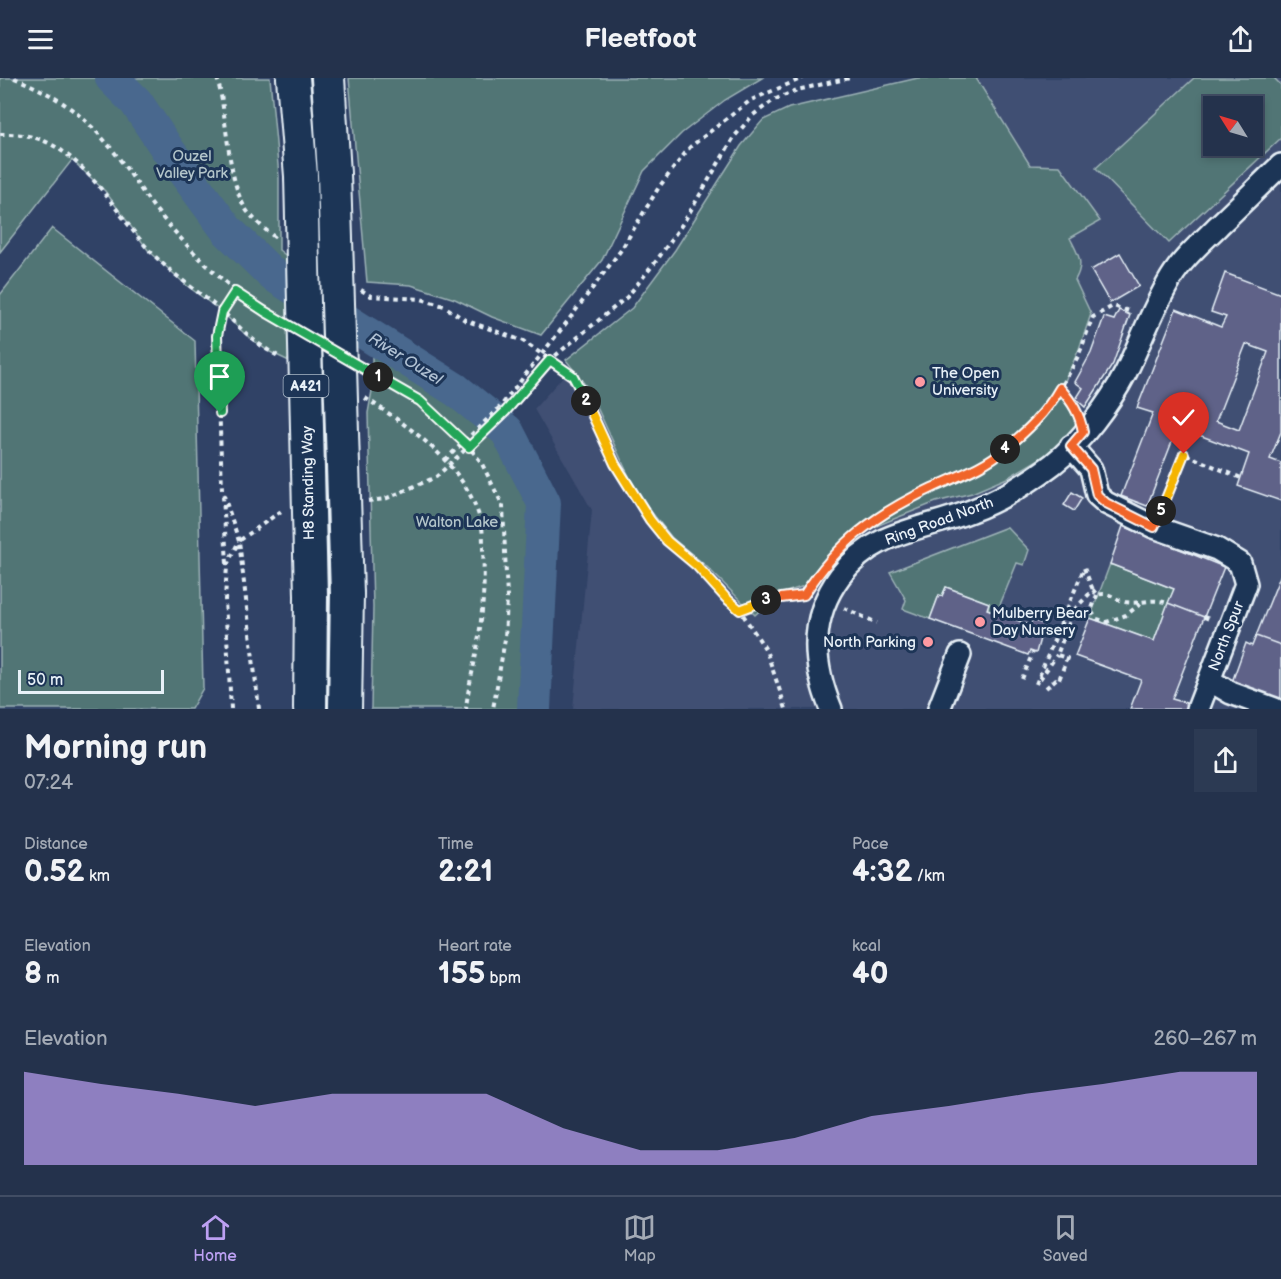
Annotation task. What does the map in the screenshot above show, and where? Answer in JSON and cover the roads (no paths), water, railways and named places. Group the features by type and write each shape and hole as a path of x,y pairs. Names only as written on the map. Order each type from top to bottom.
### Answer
{"highway":[{"name":"H8 Standing Way","path":"293,78 301,176 311,596 310,709"},
{"name":"A421","path":"328,78 334,174 347,594 345,709"}],"lane":[{"name":"Ring Road North","path":"831,709 823,689 816,653 820,615 840,577 859,554 889,537 970,512 1008,495 1054,463 1101,411 1125,374 1150,317 1172,276 1199,244 1281,165"},
{"name":"North Spur","path":"1077,439 1091,469 1097,495 1106,503 1154,527 1217,549 1240,563 1246,584 1198,709"},
{"path":"939,709 960,655"},
{"path":"1209,680 1231,693 1275,709"}],"waterway":[{"name":"River Ouzel","path":"112,78 136,102 227,230 272,274 456,390 507,431 544,503 534,709"}],"place":[{"name":"The Open University","path":"920,382"},
{"name":"Mulberry Bear Day Nursery","path":"980,622"},
{"name":"North Parking","path":"928,642"}],"park label":[{"name":"Ouzel Valley Park","path":"192,164"},
{"name":"Walton Lake","path":"457,522"}]}
